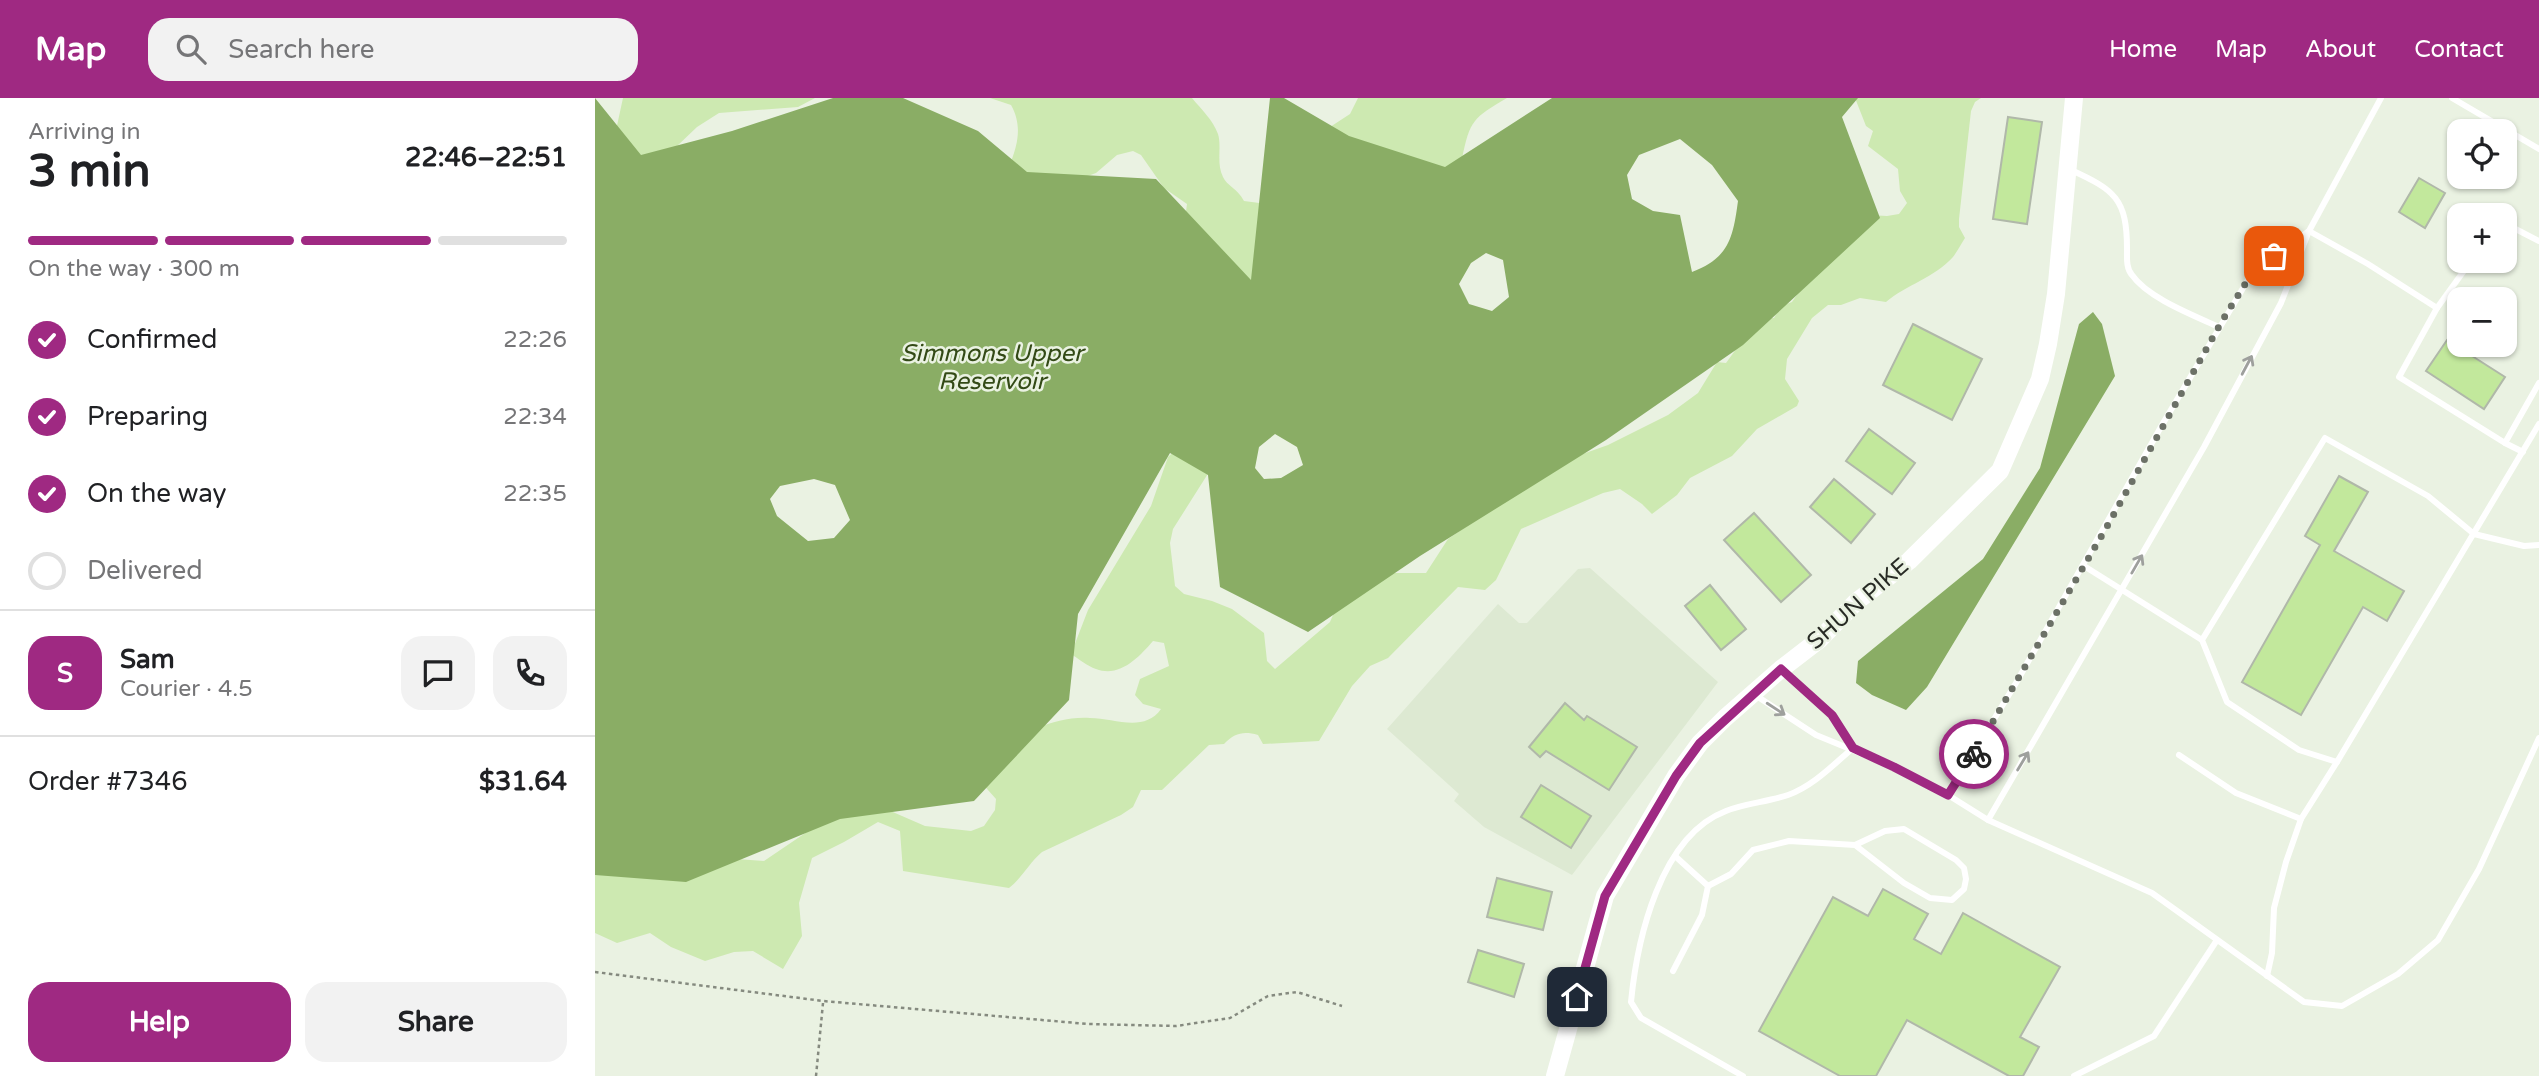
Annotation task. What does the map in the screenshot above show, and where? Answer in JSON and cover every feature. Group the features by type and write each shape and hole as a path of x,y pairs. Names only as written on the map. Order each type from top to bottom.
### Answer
{"main road":[{"name":"SHUN PIKE","path":"1555,1076 1605,896 1663,797 1692,754 1725,718 1820,639 1856,601 1909,561 2000,471 2040,379 2048,344 2056,294 2074,98"}],"lane":[{"path":"1988,820 2204,447 2281,303 2309,231 2381,98"},
{"path":"2452,98 2539,149"},
{"path":"2066,168 2095,181 2119,202 2124,210 2126,223 2127,263 2130,274 2141,286 2218,327"},
{"path":"2517,230 2539,241"},
{"path":"2309,231 2368,264 2437,309"},
{"path":"1948,795 2084,566 2218,327 2252,273 2309,231"},
{"path":"2462,273 2437,309 2399,377 2523,452"},
{"path":"2505,443 2539,383"},
{"path":"2267,976 2272,953 2274,908 2301,819 2539,424"},
{"path":"2202,640 2325,438 2428,496 2474,534 2524,546 2539,545"},
{"path":"2084,566 2202,640 2227,702 2299,750 2337,762"},
{"path":"1781,669 1832,715 1853,748"},
{"path":"1753,695 1815,735 1853,748 1894,767 1948,795 1988,820 2152,893 2304,1002 2341,1006 2398,974 2438,940 2479,869 2539,738"},
{"path":"1744,1076 1641,1018 1631,1002 1646,918 1668,866 1704,823 1725,811 1789,794 1811,783 1853,748"},
{"path":"2179,755 2236,793 2301,819"},
{"path":"1708,886 1731,874 1753,850 1789,841 1855,845 1885,831 1904,830 1956,860 1964,868 1964,889 1952,900 1930,898 1904,883 1855,845"},
{"path":"1675,856 1708,886"},
{"path":"1673,971 1702,915 1708,886"},
{"path":"2074,1076 2154,1036 2217,940"}],"path":[{"path":"595,972 823,1001 1075,1023 1176,1026 1230,1018 1268,996 1297,992 1342,1006"},
{"path":"816,1076 823,1001"}],"shaded area":[{"path":"623,98 815,98 798,107 719,113 697,127 653,169 613,144"},
{"path":"990,98 1192,98 1216,129 1221,172 1225,180 1244,201 1267,204 1252,279 1233,296 1183,234 1187,204 1164,188 1141,155 1133,151 1117,155 1096,173 1074,181 1005,177 1017,141 1017,123 1011,105"},
{"path":"1358,98 1507,98 1475,121 1462,159 1441,174 1307,142 1350,114"},
{"path":"1855,98 1981,98 1975,102 1971,111 1959,219 1959,227 1965,238 1953,257 1886,302 1860,298 1841,305 1828,305 1812,318 1787,359 1785,379 1799,401 1797,406 1757,429 1732,456 1690,478 1677,495 1652,514 1620,489 1603,493 1521,529 1496,580 1485,590 1458,587 1388,658 1370,666 1352,686 1319,741 1263,744 1258,735 1244,733 1232,737 1224,744 1209,745 1162,790 1141,790 1133,807 1121,815 1042,852 1009,888 903,871 900,831 878,822 812,858 799,903 802,936 783,969 753,951 734,952 705,961 671,947 650,933 617,943 595,933 595,859 723,858 764,861 826,819 879,806 925,826 971,831 984,826 995,810 996,799 980,781 1030,732 1069,719 1137,722 1154,716 1161,709 1143,704 1135,695 1140,679 1169,666 1164,643 1153,641 1135,659 1113,671 1093,668 1071,654 1088,610 1151,506 1168,457 1183,443 1216,461 1173,529 1170,543 1175,586 1184,594 1232,609 1264,633 1267,661 1275,669 1330,622 1342,594 1364,573 1426,573 1448,539 1560,462 1608,445 1668,415 1698,393 1717,362 1726,363 1758,319 1774,318 1781,306 1792,302 1852,214 1899,214 1907,203 1900,191 1898,169 1868,146 1873,131 1866,126"},
{"path":"1590,568 1718,682 1572,875 1484,827 1454,801 1459,794 1387,729 1498,604 1519,623 1527,623 1578,569"}],"water":[{"name":"Simmons Upper Reservoir","path":"595,98 641,155 732,131 833,98 903,98 978,131 1027,172 1156,179 1251,280 1270,98 1284,98 1349,136 1445,167 1552,98 1858,98 1842,117 1880,218 1743,345 1606,440 1420,556 1308,632 1220,587 1208,475 1170,453 1078,614 1069,700 974,801 840,819 686,882 595,875","holes":["1680,139 1712,165 1738,201 1731,236 1714,260 1692,272 1680,215 1653,211 1632,199 1627,175 1639,155","1486,253 1503,260 1509,297 1492,311 1469,304 1459,284 1471,263","1275,434 1297,447 1303,465 1281,478 1264,479 1255,468 1259,447","814,479 835,485 850,520 834,538 808,541 777,516 770,499 780,486"]},
{"path":"2093,312 2102,324 2115,376 1927,687 1906,710 1872,695 1856,683 1858,661 1983,559 2040,468 2079,324"}],"building":[{"path":"2008,117 2042,122 2027,224 1993,219"},
{"path":"2419,178 2445,193 2425,228 2399,212"},
{"path":"1913,324 1982,359 1952,420 1883,385"},
{"path":"2447,340 2447,357 2474,357 2505,377 2484,409 2426,371"},
{"path":"1869,429 1915,463 1892,494 1846,461"},
{"path":"2339,476 2368,492 2334,551 2404,591 2387,621 2363,607 2301,715 2242,682 2320,545 2305,536"},
{"path":"1834,479 1875,514 1851,543 1810,507"},
{"path":"1754,513 1811,575 1781,602 1724,540"},
{"path":"1710,585 1746,629 1721,650 1685,606"},
{"path":"1565,703 1584,720 1587,716 1637,747 1609,790 1546,751 1540,757 1529,747"},
{"path":"1541,785 1591,816 1571,848 1521,817"},
{"path":"1497,878 1552,892 1543,930 1487,917"},
{"path":"1883,889 1928,914 1914,939 1941,954 1963,913 2060,967 2020,1037 2039,1047 2023,1076 2009,1076 1907,1020 1876,1076 1840,1076 1759,1031 1833,897 1868,916"},
{"path":"1478,950 1524,964 1514,997 1468,982"}],"way so far":[{"path":"1974,754 2105,530 2222,321 2252,273 2274,256"}],"route":[{"path":"1577,997 1605,896 1676,776 1700,743 1781,669 1832,715 1853,748 1948,795 1974,754"}]}
